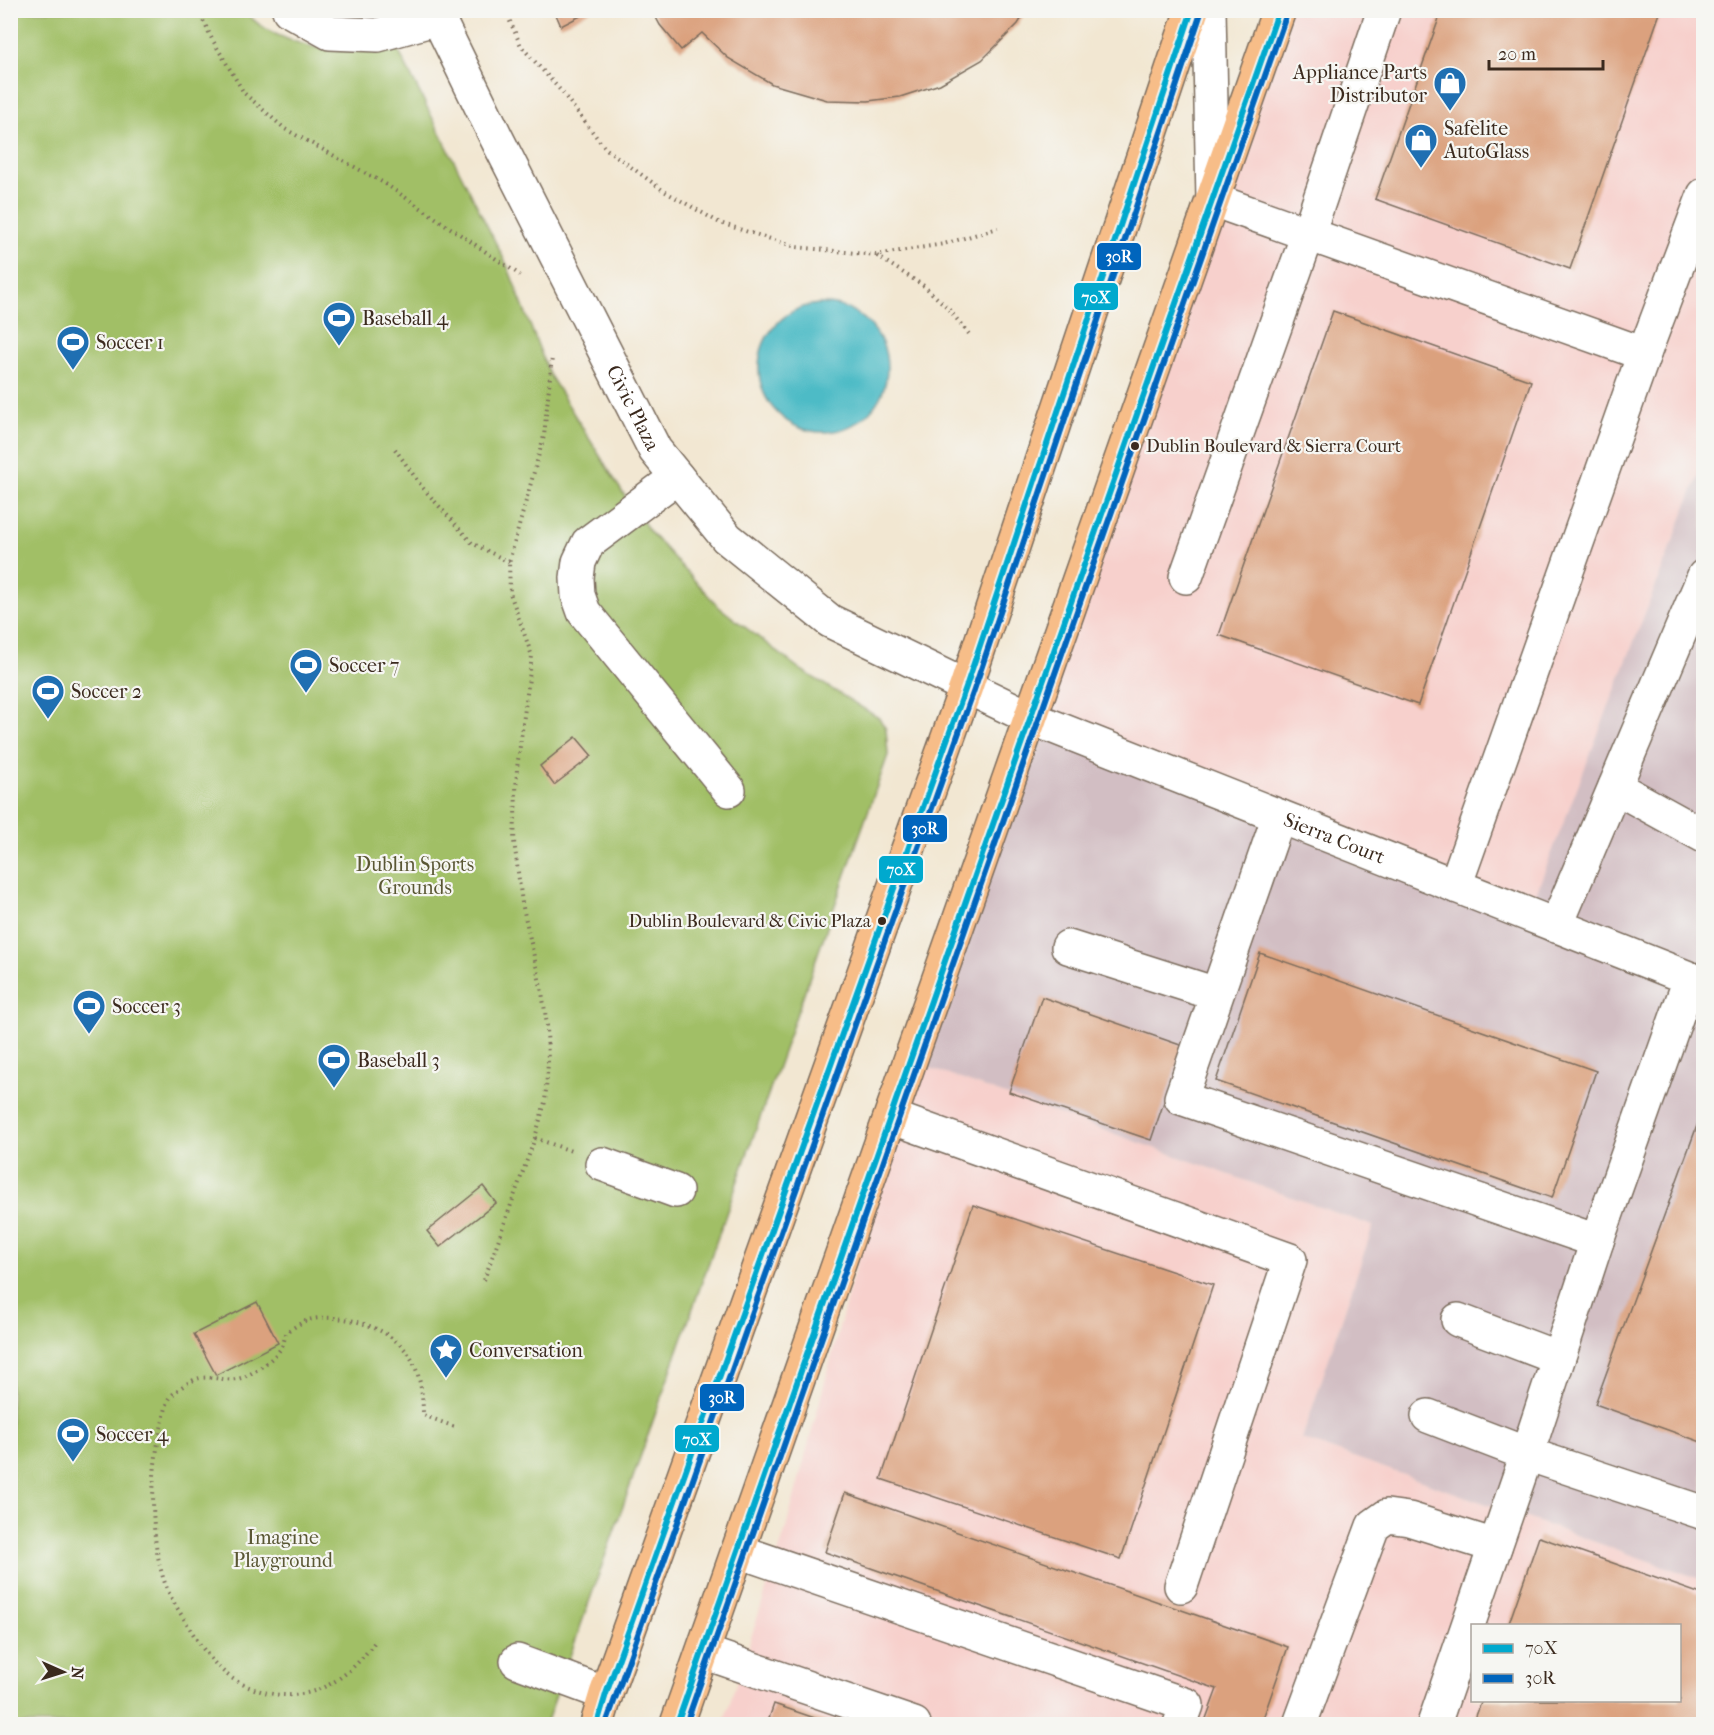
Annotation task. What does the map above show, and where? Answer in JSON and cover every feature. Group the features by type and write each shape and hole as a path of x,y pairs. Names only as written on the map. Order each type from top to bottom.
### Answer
{"main road":[{"path":"597,1725 606,1694 966,687 1192,10"},
{"path":"677,1725 1279,10"}],"street":[{"path":"289,10 330,33 378,35 437,14"},
{"path":"1209,10 1213,200 1644,354"},
{"path":"1186,578 1308,234 1384,10"},
{"name":"Civic Plaza","path":"437,14 496,137 655,450 727,538 830,621 966,687"},
{"path":"1455,886 1644,354 1704,195"},
{"path":"677,477 588,543 579,562 578,595 584,612 729,790"},
{"path":"1556,926 1704,576"},
{"name":"Sierra Court","path":"966,687 1031,718 1697,981"},
{"path":"1615,787 1704,836"},
{"path":"1279,816 1181,1098 1597,1241"},
{"path":"1068,947 1216,994"},
{"path":"1434,1725 1597,1241 1697,981"},
{"path":"891,1117 1290,1260 1181,1586"},
{"path":"602,1164 676,1191"},
{"path":"1458,1320 1558,1358"},
{"path":"1428,1416 1527,1454 1704,1513"},
{"path":"1300,1725 1373,1526 1387,1516 1409,1519 1495,1546"},
{"path":"738,1551 1187,1705 1180,1725"},
{"path":"703,1652 914,1725"},
{"path":"517,1661 606,1694"}],"path":[{"path":"198,10 212,39 244,93 285,129 384,183 520,275"},
{"path":"505,10 521,46 561,91 605,148 664,191 720,223 796,247 875,255 944,244 998,228"},
{"path":"875,255 924,286 947,307 969,334"},
{"path":"484,1280 535,1138 545,1102 548,1063 548,1024 522,903 514,841 517,768 532,656 510,593 509,562 544,436 552,357"},
{"path":"395,449 422,487 472,543 509,562"},
{"path":"374,1643 363,1659 346,1674 323,1689 294,1696 262,1691 239,1682 214,1662 197,1640 166,1586 156,1543 153,1495 155,1456 170,1398 182,1387 199,1378 241,1378 263,1365 281,1349 287,1331 308,1320 333,1318 358,1322 380,1330 400,1345 414,1363 423,1395 423,1415 454,1427"}],"shaded area":[{"path":"1279,11 1703,11 1703,464 1528,915 1031,718"},
{"path":"1703,464 1703,1580 1302,1439 1373,1226 910,1061 1031,718 1528,914"},
{"path":"910,1061 1373,1226 1302,1439 1703,1580 1703,1724 723,1724 785,1532"}],"green space":[{"name":"Dublin Sports Grounds","path":"11,11 245,11 272,32 295,42 318,48 344,50 396,46 507,265 549,374 621,490 650,532 719,607 801,670 879,718 886,729 888,755 546,1724 11,1724"}],"water":[{"path":"823,304 847,309 868,323 882,344 887,368 882,392 868,413 847,427 823,432 799,427 778,413 764,392 759,368 764,344 778,323 799,309"}],"building":[{"path":"554,10 592,10 561,26"},
{"path":"652,10 828,10 854,13 876,10 1027,10 1018,24 982,60 940,84 900,97 868,101 827,100 772,84 728,58 702,33 681,50 660,25"},
{"path":"1442,10 1661,10 1570,269 1375,199"},
{"path":"1333,311 1531,381 1418,705 1219,635"},
{"path":"576,737 592,756 554,785 540,766"},
{"path":"1260,953 1596,1071 1552,1198 1216,1081"},
{"path":"1042,997 1183,1046 1151,1140 1009,1092"},
{"path":"1698,1123 1704,1125 1704,1443 1595,1404"},
{"path":"483,1186 496,1203 440,1247 427,1231"},
{"path":"973,1205 1213,1285 1121,1559 881,1479"},
{"path":"257,1302 278,1343 216,1375 194,1334"},
{"path":"845,1493 1288,1647 1261,1724 1204,1724 1217,1689 825,1552"},
{"path":"1539,1537 1704,1595 1704,1724 1473,1724 1481,1702 1681,1702 1681,1624 1509,1624"},
{"path":"774,1704 832,1724 767,1724"}],"transit line":[{"name":"70X","path":"597,1724 966,687 1192,10"},
{"name":"70X","path":"677,1724 1279,10"},
{"name":"30R","path":"606,1724 974,690 1201,13"},
{"name":"30R","path":"686,1724 1287,13"}],"place":[{"name":"Appliance Parts Distributor","path":"1450,112"},
{"name":"Safelite AutoGlass","path":"1421,169"},
{"name":"Baseball 4","path":"339,347"},
{"name":"Soccer 1","path":"73,371"},
{"name":"Dublin Boulevard & Sierra Court","path":"1135,446"},
{"name":"Soccer 7","path":"306,694"},
{"name":"Soccer 2","path":"48,720"},
{"name":"Dublin Boulevard & Civic Plaza","path":"882,921"},
{"name":"Soccer 3","path":"89,1035"},
{"name":"Baseball 3","path":"334,1089"},
{"name":"Conversation","path":"446,1379"},
{"name":"Soccer 4","path":"73,1463"}],"park label":[{"name":"Imagine Playground","path":"283,1548"}]}
